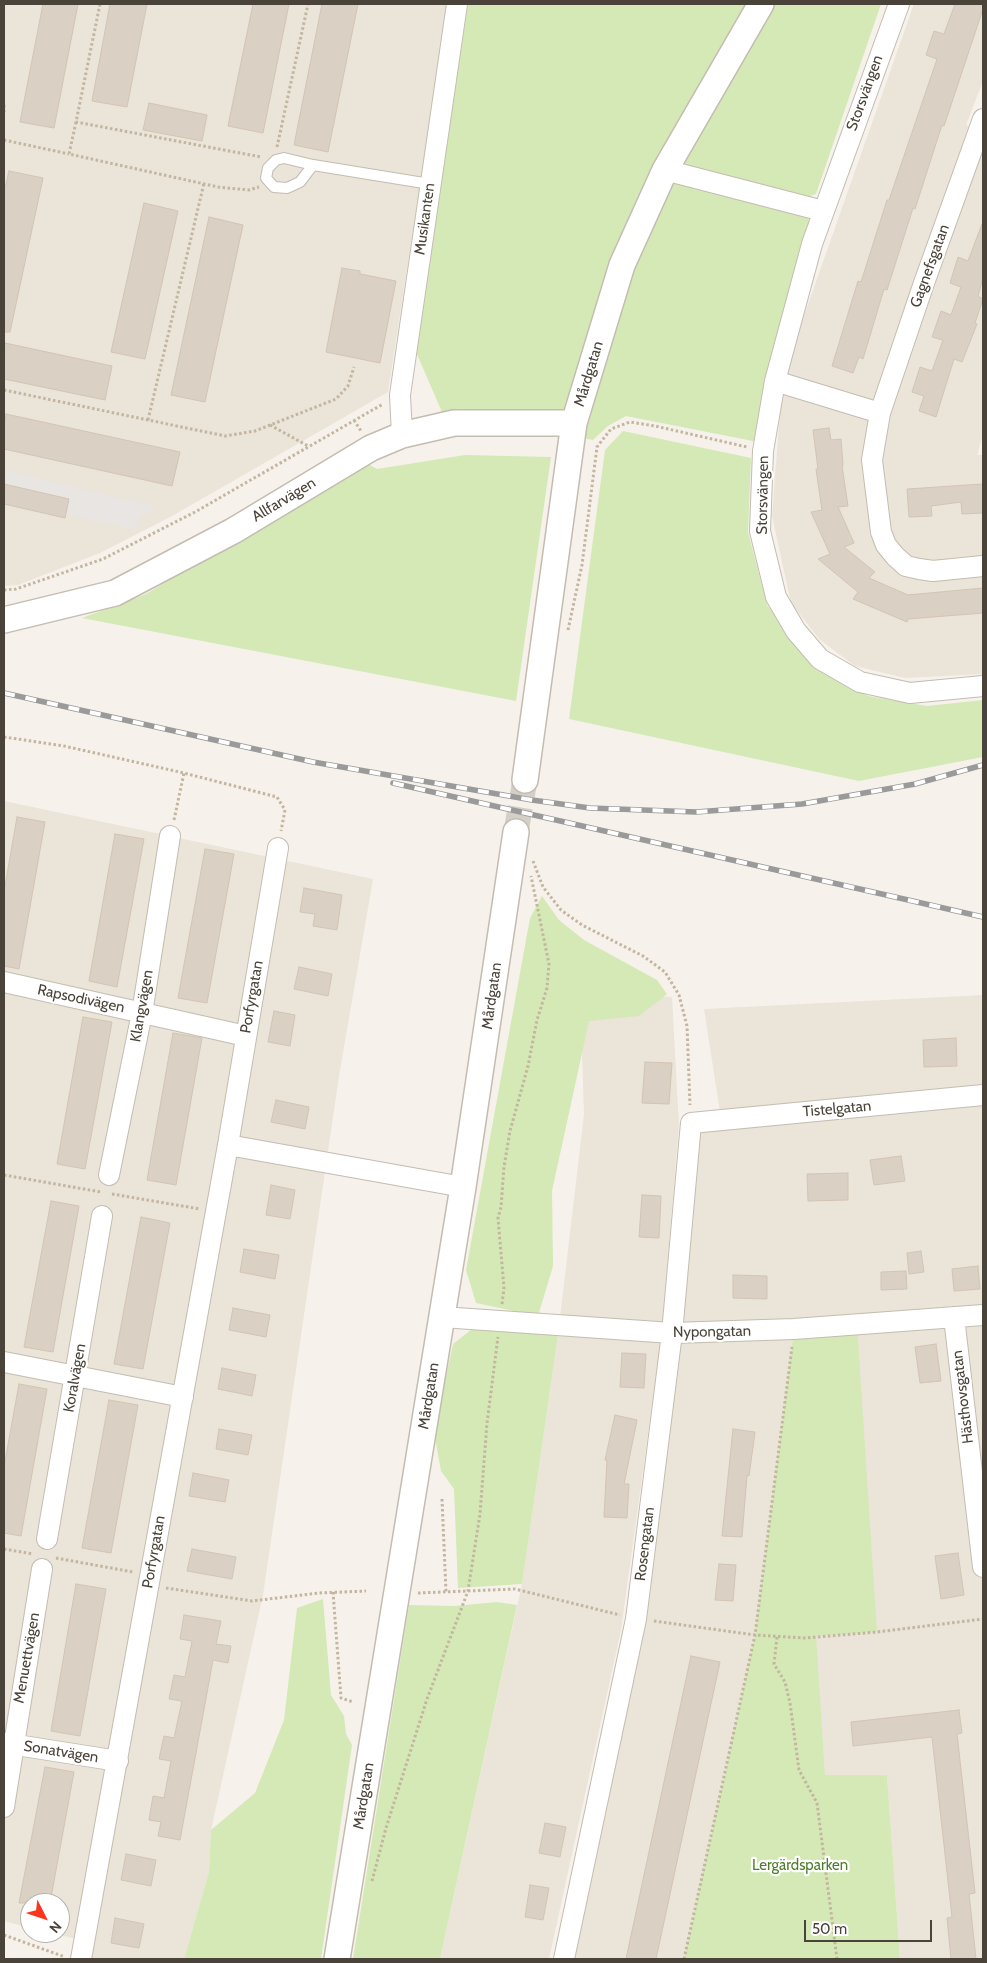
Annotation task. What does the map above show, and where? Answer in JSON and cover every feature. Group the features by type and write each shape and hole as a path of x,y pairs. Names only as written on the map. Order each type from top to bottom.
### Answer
{"street":[{"name":"Musikanten","path":"402,435 400,395 457,4"},
{"name":"Mårdgatan","path":"525,780 574,423 622,265 665,170 762,4"},
{"name":"Storsvängen","path":"899,4 812,244 775,381 763,451 760,531 776,597 796,631 820,659 860,682 910,693 983,686"},
{"name":"Gagnefsgatan","path":"983,119 880,413 872,460 881,532 886,545 906,566 933,571 983,566"},
{"path":"665,170 823,211"},
{"path":"775,381 880,413"},
{"name":"Allfarvägen","path":"4,620 115,594 232,531 371,448 402,435 454,423 574,423"},
{"name":"Mårdgatan","path":"337,1959 463,1187 516,832"},
{"name":"Klangvägen","path":"109,1175 142,1013 170,836"},
{"name":"Porfyrgatan","path":"81,1959 228,1145 278,848"},
{"name":"Rapsodivägen","path":"4,982 246,1036"},
{"name":"Tistelgatan","path":"691,1123 983,1095"},
{"name":"Rosengatan","path":"564,1959 636,1618 672,1333 691,1123"},
{"path":"228,1145 463,1187"},
{"name":"Koralvägen","path":"45,1555 102,1216"},
{"name":"Nypongatan","path":"442,1318 672,1333 794,1329 983,1315"},
{"name":"Hästhovsgatan","path":"954,1317 983,1567"},
{"path":"4,1362 183,1397"},
{"name":"Menuettvägen","path":"4,1807 8,1744 45,1555"},
{"name":"Sonatvägen","path":"8,1744 118,1761"}],"lane":[{"path":"313,165 300,182 287,188 274,187 266,178 268,168 273,161 284,158 313,165 430,184"}],"path":[{"path":"69,154 100,4"},
{"path":"76,122 273,161 287,107 308,4"},
{"path":"4,105 4,112"},
{"path":"4,140 204,183 249,190 271,184"},
{"path":"148,420 204,183"},
{"path":"4,390 225,436 255,431 336,399 348,386 354,367"},
{"path":"4,590 16,588 103,560 195,512 400,395"},
{"path":"568,630 582,565 597,447 611,429 630,422 656,426 763,451"},
{"path":"270,425 309,446"},
{"path":"4,738 64,746 184,773 277,797 285,810 278,848"},
{"path":"170,836 184,773"},
{"path":"533,857 543,887 561,910 582,926 643,956 665,972 679,995 687,1026 691,1123"},
{"path":"371,1885 386,1828 427,1699 468,1591 480,1514 486,1422 504,1288 498,1218 501,1207 504,1167 510,1131 528,1066 537,1020 548,988 549,964 530,869"},
{"path":"684,1959 755,1635 794,1329"},
{"path":"442,1500 446,1592"},
{"path":"4,1548 45,1555 252,1602 332,1592 366,1591"},
{"path":"418,1593 515,1589 636,1618 777,1637 805,1638 877,1632 983,1618"},
{"path":"332,1592 341,1698 353,1702"},
{"path":"777,1637 774,1664 785,1682 790,1703 799,1770 817,1802 837,1959"},
{"path":"4,1935 73,1959"}],"shaded area":[{"path":"4,4 448,4 388,392 172,516 100,553 18,585 4,586"},
{"path":"914,4 983,4 983,81 966,125 983,132 983,435 977,455 983,455 983,674 905,678 855,666 820,640 791,603 772,516 780,412 793,347"},
{"path":"4,470 153,506 151,512 138,517 136,530 66,514 69,499 4,484"},
{"path":"4,801 373,879 339,1076 263,1595 211,1830 209,1872 184,1959 82,1959 80,1940 70,1938 70,1893 20,1893 20,1925 4,1921"},
{"path":"580,993 672,997 679,1125 661,1340 621,1630 549,1959 440,1959 522,1584 558,1335 584,1114"},
{"path":"983,995 983,1086 720,1112 704,1009"},
{"path":"983,1095 983,1959 900,1959 887,1775 825,1775 815,1636 877,1631 794,1329 755,1635 684,1959 564,1959 613,1735 691,1123"}],"green space":[{"path":"468,4 753,4 568,414 442,412 416,352"},
{"path":"773,4 881,4 816,194 802,199 685,169 680,155"},
{"path":"683,180 804,211 811,224 758,442 626,416 608,426 593,440 577,437 627,269 668,182"},
{"path":"623,431 751,458 748,532 767,605 816,667 868,696 927,706 983,700 983,757 859,781 569,719 605,450"},
{"path":"465,455 551,457 516,701 82,618 146,594 364,462 377,469"},
{"path":"542,896 559,920 584,940 657,980 667,994 639,1016 589,1021 552,1191 553,1266 538,1316 476,1303 466,1270 530,918"},
{"name":"Lergärdsparken","path":"857,1325 877,1632 816,1636 825,1775 887,1775 900,1959 684,1959 755,1635 794,1329"},
{"path":"472,1329 558,1335 522,1584 458,1588 454,1489 441,1471 434,1432 453,1344"},
{"path":"323,1599 331,1695 344,1716 346,1734 352,1745 321,1959 184,1959 209,1872 211,1830 255,1793 284,1720 297,1608"},
{"path":"497,1602 517,1605 440,1959 353,1959 409,1605 454,1606"}],"building":[{"path":"43,4 78,4 54,128 20,122"},
{"path":"110,4 147,4 127,107 92,101"},
{"path":"253,4 289,4 263,133 228,126"},
{"path":"322,4 358,4 328,152 294,145"},
{"path":"955,4 983,4 983,9 915,209 913,208 887,290 884,289 863,359 859,357 853,373 832,366 858,281 861,282 887,200 889,200 937,59 926,55 934,31 944,34"},
{"path":"149,103 207,115 202,141 143,130"},
{"path":"9,171 43,178 10,332 4,332 4,193"},
{"path":"144,203 178,211 145,359 111,352"},
{"path":"209,217 243,225 205,402 171,395"},
{"path":"982,224 983,278 978,296 983,299 975,323 977,324 962,362 954,359 936,417 919,411 924,396 912,392 920,367 932,371 943,340 932,337 941,311 951,315 961,287 950,283 958,257 968,261"},
{"path":"342,268 360,271 360,274 396,281 380,363 326,352"},
{"path":"5,343 112,366 105,400 4,379"},
{"path":"6,414 180,452 172,486 4,449"},
{"path":"829,428 831,440 841,439 842,466 848,506 838,507 854,543 844,547 875,572 869,578 908,595 983,588 983,613 908,619 907,622 853,599 858,592 818,559 830,554 811,512 822,510 813,430"},
{"path":"4,484 69,499 65,518 4,504"},
{"path":"983,484 983,513 962,514 961,502 931,506 932,516 909,517 907,489"},
{"path":"17,817 45,822 19,969 4,966 4,892"},
{"path":"115,834 144,839 117,987 89,981"},
{"path":"205,849 234,854 207,1003 178,998"},
{"path":"304,888 342,895 337,930 313,926 315,914 300,912"},
{"path":"299,967 332,974 328,996 294,989"},
{"path":"274,1011 295,1015 290,1046 268,1042"},
{"path":"83,1017 112,1022 85,1169 57,1164"},
{"path":"173,1033 202,1038 176,1185 147,1180"},
{"path":"956,1038 957,1066 924,1067 923,1040"},
{"path":"645,1062 672,1063 669,1104 642,1103"},
{"path":"276,1100 309,1107 305,1129 271,1122"},
{"path":"901,1156 905,1181 874,1185 870,1160"},
{"path":"848,1173 848,1200 808,1201 807,1174"},
{"path":"271,1185 295,1190 290,1219 266,1215"},
{"path":"642,1195 661,1196 659,1238 639,1237"},
{"path":"51,1201 79,1206 53,1352 24,1347"},
{"path":"141,1217 170,1223 143,1369 114,1364"},
{"path":"244,1249 279,1255 275,1279 240,1272"},
{"path":"921,1251 924,1272 909,1274 907,1253"},
{"path":"978,1266 980,1289 954,1291 952,1269"},
{"path":"906,1271 907,1289 881,1290 881,1272"},
{"path":"733,1275 767,1276 767,1299 733,1298"},
{"path":"233,1308 270,1315 266,1337 229,1330"},
{"path":"936,1344 941,1381 920,1383 915,1347"},
{"path":"622,1353 646,1354 644,1388 620,1387"},
{"path":"222,1368 256,1375 252,1396 218,1389"},
{"path":"19,1384 47,1389 21,1536 4,1533 4,1467"},
{"path":"109,1400 138,1405 111,1553 82,1548"},
{"path":"615,1415 637,1420 624,1484 629,1484 627,1518 604,1517 607,1460 605,1460"},
{"path":"219,1429 252,1435 248,1455 216,1449"},
{"path":"733,1429 755,1432 749,1476 747,1475 742,1537 722,1536"},
{"path":"193,1473 229,1480 225,1502 189,1496"},
{"path":"192,1549 236,1557 232,1579 187,1571"},
{"path":"958,1553 964,1595 941,1599 935,1556"},
{"path":"719,1564 736,1565 733,1601 715,1600"},
{"path":"76,1584 106,1589 80,1736 51,1731"},
{"path":"184,1615 221,1621 216,1644 231,1646 228,1663 213,1660 180,1840 158,1836 161,1822 149,1820 153,1796 164,1798 171,1761 159,1759 164,1736 174,1738 182,1701 169,1699 174,1675 185,1677 192,1641 180,1639"},
{"path":"691,1656 720,1662 656,1959 626,1959"},
{"path":"959,1710 962,1733 957,1734 975,1893 969,1894 976,1959 951,1959 947,1918 952,1917 932,1737 853,1746 851,1722"},
{"path":"45,1767 74,1772 52,1893 21,1893"},
{"path":"545,1823 566,1827 560,1857 539,1853"},
{"path":"126,1854 156,1860 151,1886 121,1880"},
{"path":"530,1885 549,1888 543,1920 525,1917"},
{"path":"115,1918 144,1924 139,1948 111,1943"}],"tunnel":[{"path":"516,832 525,780"}],"railway":[{"path":"4,693 313,762 532,800 590,808 696,812 802,804 915,784 983,765"},
{"path":"393,783 983,917"}]}
